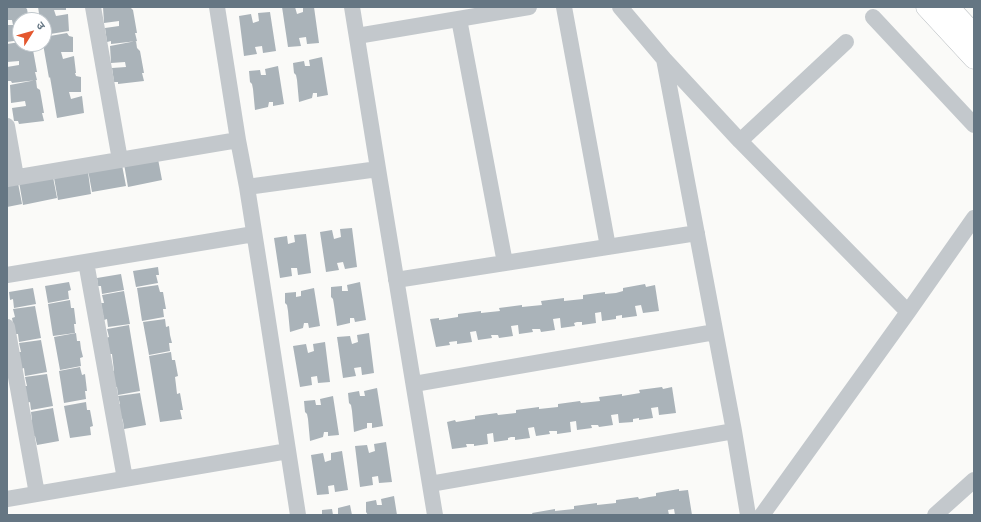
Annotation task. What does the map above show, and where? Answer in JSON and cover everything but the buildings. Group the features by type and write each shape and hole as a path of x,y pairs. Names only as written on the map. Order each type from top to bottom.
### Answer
{"main road":[{"path":"926,7 974,59"},
{"path":"950,7 974,34"}],"street":[{"path":"93,7 120,160"},
{"path":"217,7 247,187 298,515"},
{"path":"352,7 435,515"},
{"path":"357,36 529,7"},
{"path":"564,7 608,247"},
{"path":"620,7 664,59 740,141 908,312"},
{"path":"873,17 974,125"},
{"path":"459,19 505,263"},
{"path":"740,141 846,42"},
{"path":"664,59 734,431 748,515"},
{"path":"7,126 12,178 238,140"},
{"path":"247,187 378,169"},
{"path":"762,515 974,218"},
{"path":"396,280 697,233"},
{"path":"7,274 254,234"},
{"path":"86,262 125,479"},
{"path":"7,327 37,494"},
{"path":"414,384 715,332"},
{"path":"430,484 734,431"},
{"path":"7,499 288,451"},
{"path":"935,515 974,480"}]}
